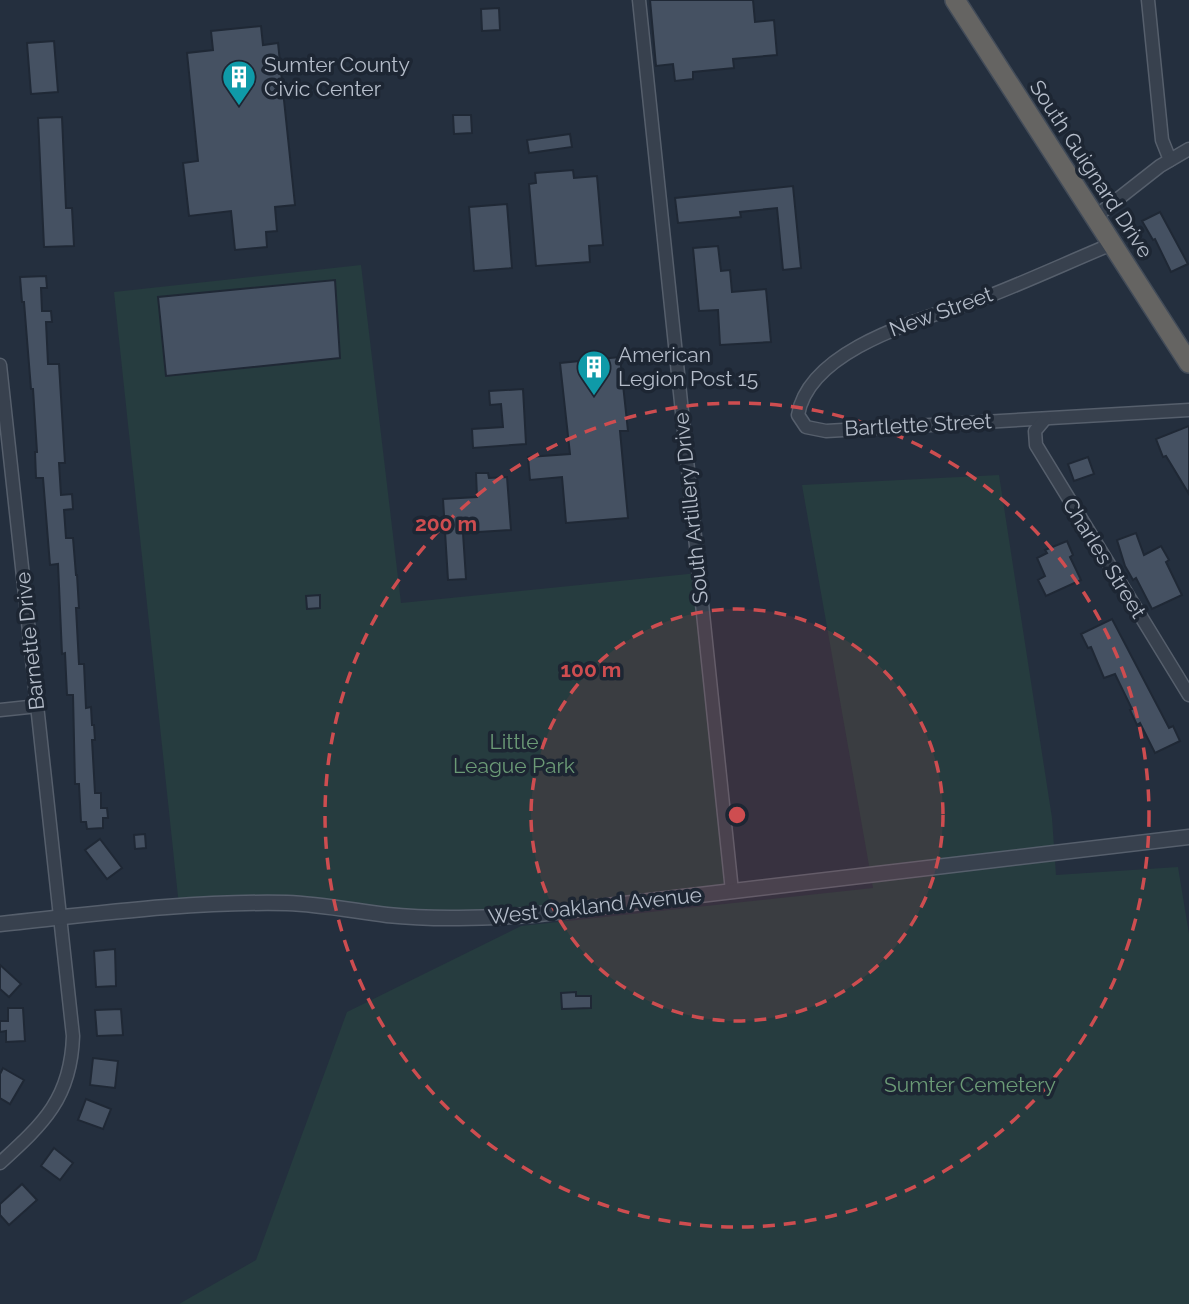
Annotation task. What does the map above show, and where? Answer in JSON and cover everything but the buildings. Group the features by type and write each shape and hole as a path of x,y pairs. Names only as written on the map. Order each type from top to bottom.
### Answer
{"highway":[{"name":"South Guignard Drive","path":"956,0 1189,363"}],"street":[{"name":"South Artillery Drive","path":"639,0 732,891"},
{"path":"1148,0 1162,140 1170,160"},
{"path":"1095,217 1170,160 1189,149"},
{"name":"New Street","path":"798,415 800,403 812,385 832,365 861,344 882,333 991,295 1112,244"},
{"name":"Barnette Drive","path":"0,365 73,1036 71,1068 62,1092 32,1134 0,1163"},
{"path":"1045,419 1189,410"},
{"name":"Bartlette Street","path":"798,415 806,428 826,430 1045,419"},
{"name":"Charles Street","path":"1045,419 1035,431 1035,445 1189,695"},
{"path":"0,503 15,501"},
{"path":"0,710 37,706"},
{"name":"West Oakland Avenue","path":"0,924 156,907 242,903 290,903 416,917 531,915 1189,838"}],"green space":[{"name":"Little League Park","path":"361,265 401,603 698,573 732,891 478,918 316,905 179,906 114,292"},
{"name":"Sumter Cemetery","path":"999,475 1052,818 1056,875 1178,867 1189,934 1189,1304 179,1304 256,1260 347,1012 521,926 873,888 802,485"}],"place":[{"name":"Sumter County Civic Center","path":"239,107"},
{"name":"American Legion Post 15","path":"594,397"}]}
